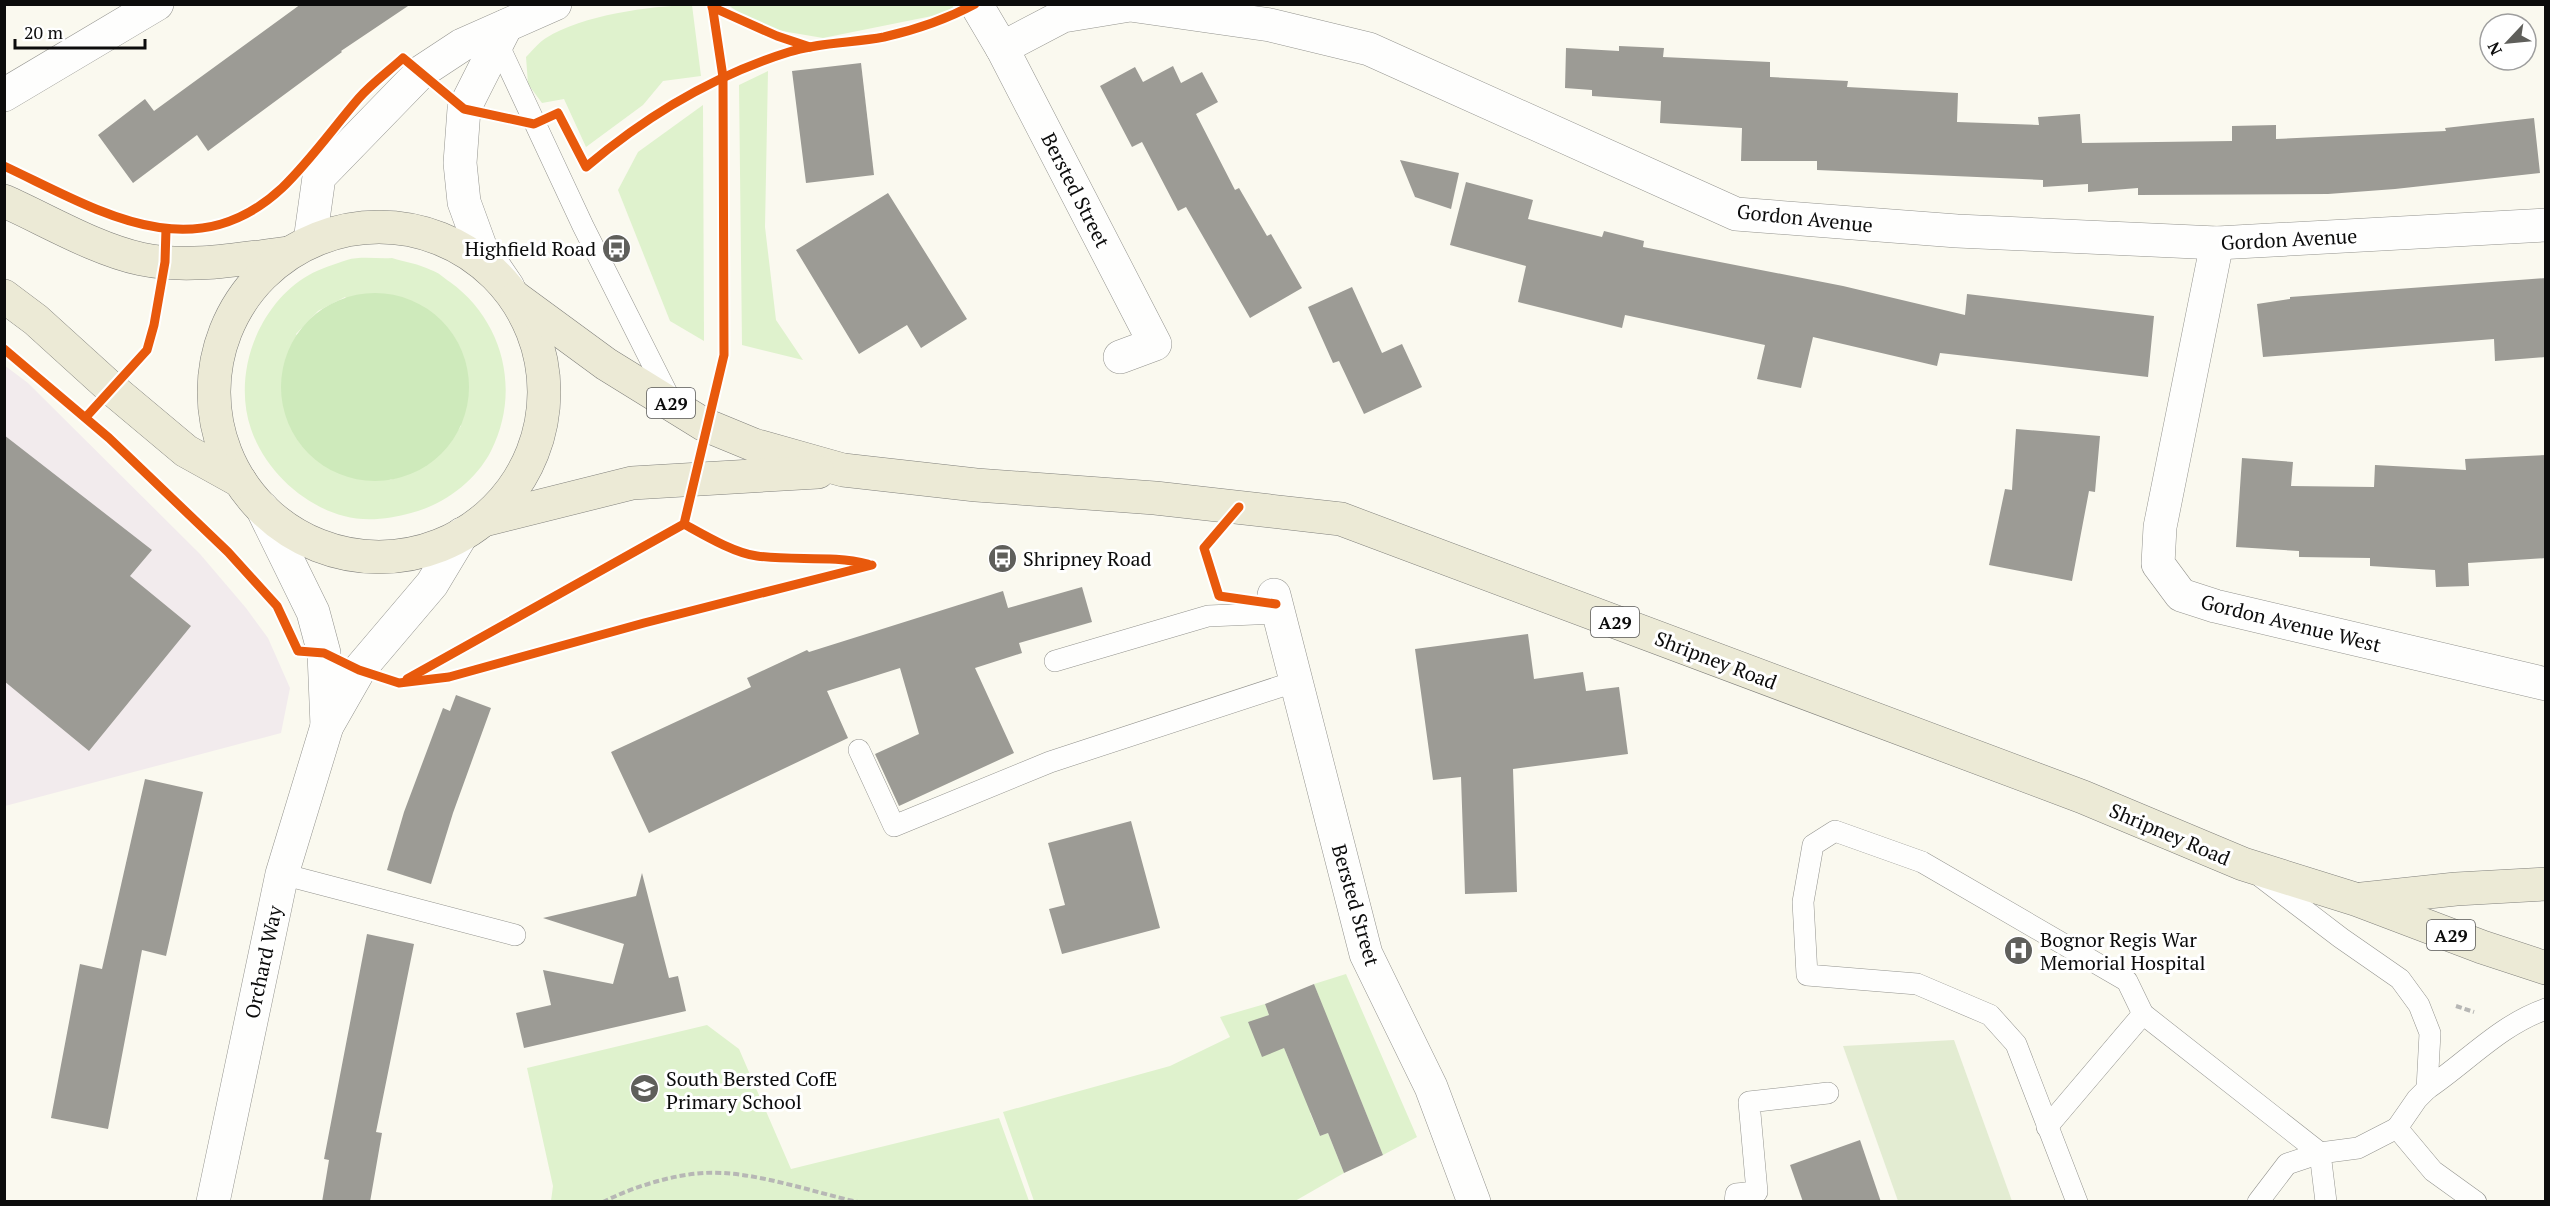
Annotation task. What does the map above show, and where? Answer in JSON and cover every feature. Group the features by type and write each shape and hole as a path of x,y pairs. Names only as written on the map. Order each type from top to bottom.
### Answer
{"main road":[{"name":"Shripney Road","path":"4,201 100,245 139,258 165,262 215,262 299,247 363,226 417,230 468,251 512,292 606,364 703,424 754,445 843,470 976,485 1155,498 1341,519 2083,797 2243,864 2358,900 2546,968"},
{"name":"Shripney Road","path":"299,247 255,281 231,316 217,357 214,400 222,442 240,481 262,508 295,534 333,550 373,557 414,554 452,541 473,527 518,484 538,439 546,391 538,342 512,292"},
{"name":"Shripney Road","path":"4,296 36,320 112,389 186,451 240,481"},
{"name":"Shripney Road","path":"473,527 632,483 843,470"},
{"name":"Shripney Road","path":"2358,900 2456,889 2546,884"}],"street":[{"path":"4,95 157,4"},
{"path":"299,247 319,177 421,72 462,45 500,25 555,4"},
{"name":"Bersted Street","path":"976,4 1002,48 1155,344 1120,357"},
{"name":"Gordon Avenue","path":"1002,48 1063,16 1130,5 1270,25 1369,49 1736,214 1957,231 2217,243 2546,225"},
{"path":"500,25 464,109 460,163 464,202 480,246 512,292"},
{"name":"Gordon Avenue West","path":"2217,243 2160,527 2158,564 2181,595 2215,606 2546,684"},
{"path":"262,508 313,612 324,653 327,726"},
{"path":"327,726 360,670 432,584 473,527"},
{"name":"Bersted Street","path":"1277,604 1366,954 1431,1086 1474,1202"},
{"name":"Orchard Way","path":"213,1202 282,874 327,726"}],"lane":[{"path":"500,25 578,216 672,404"},
{"path":"1054,662 1208,616 1277,604"},
{"path":"859,750 894,826 1050,762 1297,681"},
{"path":"2077,1202 2016,1044 1990,1015 1917,984 1807,975 1803,902 1813,845 1835,831 1922,862 2127,981 2143,1014 2320,1153 2326,1202"},
{"path":"2243,864 2400,979 2419,1005 2430,1034 2427,1089"},
{"path":"282,874 515,935"},
{"path":"2258,1202 2287,1164 2320,1153 2358,1148 2397,1128 2417,1098 2427,1089 2457,1069 2497,1034 2529,1014 2546,1009"},
{"path":"2047,1127 2143,1014"},
{"path":"1736,1202 1736,1194 1757,1192 1749,1102 1828,1093"},
{"path":"2397,1128 2433,1171 2476,1202"}],"path":[{"path":"2453,1005 2484,1014"},
{"path":"603,1202 620,1193 704,1173 765,1180 858,1202"}],"shaded area":[{"path":"4,365 28,383 200,554 246,608 268,638 290,688 281,733 5,806"}],"green space":[{"path":"692,5 701,76 663,81 643,105 586,147 564,99 542,103 528,84 526,57 543,40 561,30 617,13 656,7"},
{"path":"728,5 952,5 954,8 942,14 823,38 776,30 744,16"},
{"path":"768,71 765,227 776,320 803,360 742,345 739,85"},
{"path":"703,105 704,341 670,321 618,190 638,152"},
{"path":"392,258 436,272 468,298 483,317 495,337 502,359 505,405 500,428 491,451 476,473 457,491 435,504 411,513 386,518 360,519 344,516 314,504 287,484 276,472 257,444 251,429 246,408 245,386 254,342 263,322 291,288 313,273 347,260","holes":["345,297 461,426 446,447 431,461 414,471 390,480 296,334 318,311"]},
{"path":"375,293 411,300 435,314 448,327 462,351 469,387 462,423 448,447 435,460 411,474 375,481 339,474 315,460 302,447 288,423 281,387 288,351 302,327 315,314 339,300"},
{"path":"1346,974 1417,1137 1383,1155 1357,1091 1310,1113 1320,1136 1328,1133 1344,1173 1295,1201 1034,1201 1003,1112 1170,1066 1230,1037 1220,1017 1265,1004 1269,1015 1248,1023 1284,1048 1293,1070 1340,1052 1314,984"},
{"name":"South Bersted CofE Primary School","path":"707,1025 739,1049 791,1169 999,1118 1029,1201 551,1201 553,1186 527,1068"},
{"path":"1954,1040 2012,1201 1898,1201 1843,1046"}],"building":[{"path":"301,4 411,4 341,51 208,151 197,135 133,183 98,135 145,99 154,111"},
{"path":"1619,46 1664,48 1663,57 1770,62 1770,77 1848,81 1847,87 1958,93 1957,122 2039,125 2038,117 2080,114 2082,143 2232,141 2232,126 2276,125 2276,139 2446,131 2445,128 2534,118 2540,173 2328,194 2138,195 2138,188 2088,192 2088,184 2043,187 2043,180 1817,170 1817,161 1741,161 1742,128 1660,123 1661,101 1592,96 1592,90 1565,88 1566,48 1619,51"},
{"path":"861,63 874,175 806,183 792,71"},
{"path":"1173,66 1181,83 1202,72 1218,102 1196,114 1235,190 1239,188 1267,236 1271,234 1302,288 1250,318 1186,207 1178,211 1142,142 1132,147 1100,86 1135,67 1143,82"},
{"path":"1400,160 1459,173 1451,209 1415,197"},
{"path":"1466,182 1533,200 1528,219 1602,237 1604,231 1644,241 1643,247 1843,286 1965,315 1967,294 2154,316 2148,377 1940,353 1937,366 1813,337 1801,388 1757,379 1765,345 1625,315 1622,328 1518,302 1526,266 1450,245"},
{"path":"888,193 967,319 921,348 907,325 859,354 796,250"},
{"path":"2546,278 2546,357 2495,361 2494,339 2263,357 2257,304 2290,299 2290,297"},
{"path":"1352,287 1382,353 1402,344 1422,387 1364,414 1339,361 1333,363 1308,307"},
{"path":"2016,429 2100,436 2095,492 2089,491 2072,581 1989,565 2005,489 2012,490"},
{"path":"4,435 152,550 130,576 191,626 89,751 4,681"},
{"path":"2546,455 2546,558 2468,563 2469,586 2436,587 2435,570 2370,566 2370,558 2299,557 2299,551 2236,547 2242,458 2293,462 2291,486 2374,487 2375,465 2466,470 2465,459"},
{"path":"1082,587 1092,622 1019,643 1022,653 975,668 1014,753 899,806 875,754 919,734 900,668 827,691 848,738 649,833 611,752 751,687 747,678 807,650 809,652 1003,591 1008,608"},
{"path":"1528,634 1534,679 1583,672 1586,691 1619,687 1628,754 1513,769 1517,892 1465,894 1461,777 1433,780 1415,649"},
{"path":"456,695 491,708 453,813 431,884 387,870 404,812 443,708 450,711"},
{"path":"145,779 203,792 166,956 142,950 108,1129 51,1118 80,964 102,969"},
{"path":"1131,821 1160,928 1062,954 1049,909 1065,905 1048,843"},
{"path":"642,873 669,978 678,976 686,1011 524,1048 516,1013 551,1005 543,970 613,984 624,944 543,918 636,896"},
{"path":"367,934 414,944 376,1132 382,1133 370,1202 322,1202 329,1160 324,1159"},
{"path":"1314,984 1383,1155 1344,1173 1328,1133 1320,1136 1284,1048 1262,1057 1248,1022 1269,1015 1265,1004"},
{"path":"1860,1140 1881,1202 1803,1202 1790,1165"}],"cycle path":[{"path":"407,679 684,524 724,355 723,77 712,4"},
{"path":"4,166 109,214 144,225 179,229 214,226 248,213 282,188 364,93 403,58 464,109 534,124 558,113 586,167 632,131 682,99 761,61 825,44 872,39 907,31 975,4"},
{"path":"712,7 777,36 810,47"},
{"path":"86,417 147,350 154,325 165,262 166,229"},
{"path":"4,349 109,438 228,552 277,606 298,651 324,653 359,670 399,683 449,677 644,623 872,565"},
{"path":"1239,507 1204,548 1219,596 1276,604"},
{"path":"684,524 719,543 757,556 854,561 868,564"}],"place":[{"name":"Highfield Road","path":"617,248"},
{"name":"Shripney Road","path":"1002,558"},
{"name":"Bognor Regis War Memorial Hospital","path":"2019,950"},
{"name":"South Bersted CofE Primary School","path":"645,1089"}]}
